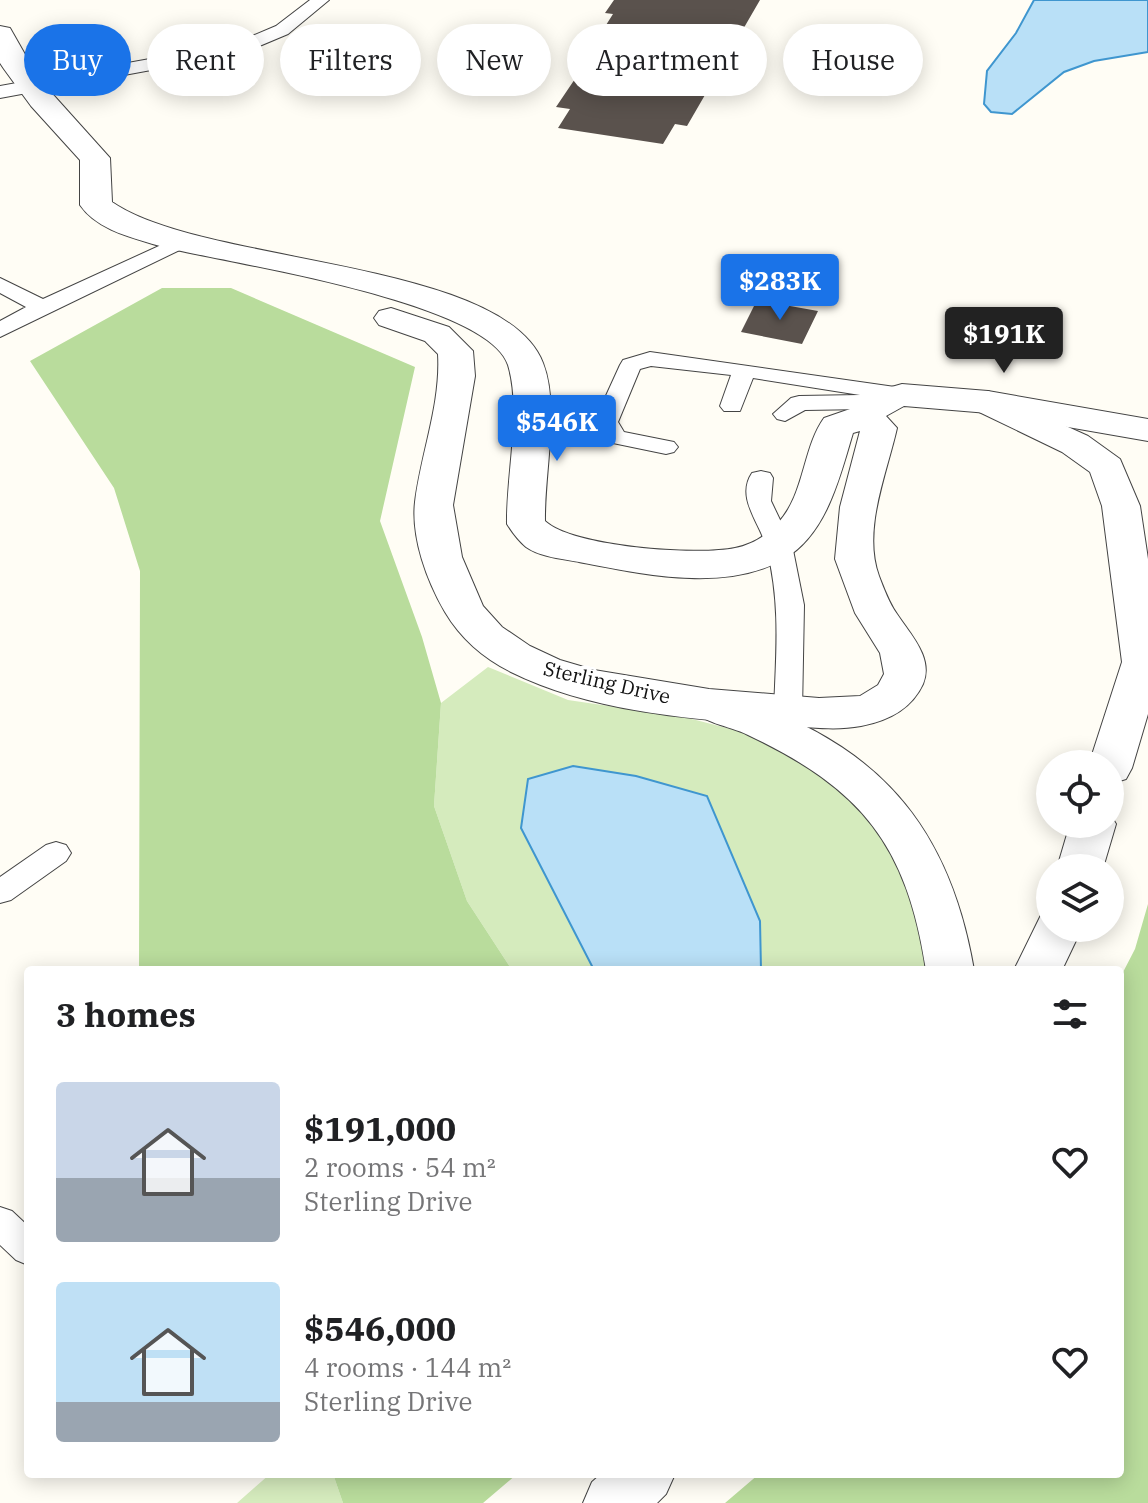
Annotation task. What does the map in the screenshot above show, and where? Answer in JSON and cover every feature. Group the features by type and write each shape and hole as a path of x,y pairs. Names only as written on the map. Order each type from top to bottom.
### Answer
{"street":[{"name":"Sterling Drive","path":"0,34 9,57 15,90 95,158 96,205 139,230 403,290 512,337 524,357 529,381 526,524 541,539 552,544 644,560 699,563 744,559 779,545"},
{"name":"Sterling Drive","path":"267,260 331,300 437,334 455,351 457,376 434,505 436,539 463,606 483,634 509,653 568,678 711,705 788,711 838,713 877,706 896,692 904,676 902,657 872,608 853,554 882,405"},
{"path":"779,545 811,504 837,426 882,405 988,402 1148,430"},
{"path":"988,402 1075,444 1107,467 1121,506 1145,653 1115,750"},
{"path":"711,705 762,722 808,746 846,773 889,811 919,854 931,881 949,966"},
{"path":"1040,966 1051,942"},
{"path":"613,1503 641,1478"}],"lane":[{"path":"15,90 237,49 288,29 320,0"},
{"path":"0,330 183,241"},
{"path":"0,284 42,307"},
{"path":"666,447 616,437 606,422 631,365 650,359 744,370 882,405"},
{"path":"732,406 744,370"},
{"path":"785,414 799,403 882,405"},
{"path":"761,478 759,501 779,545 791,605 788,711"},
{"path":"0,892 56,853"},
{"path":"0,1222 24,1245"}],"green space":[{"path":"162,288 231,288 415,367 380,521 422,637 441,703 434,806 467,901 509,966 139,966 140,571 114,488 30,361"},
{"path":"488,667 568,700 684,717 762,737 828,776 884,828 918,888 930,966 509,966 467,901 434,806 441,703"},
{"path":"1148,904 1148,1503 725,1503 754,1478 1124,1478 1124,970 1135,949"},
{"path":"265,1478 334,1478 343,1503 237,1503"},
{"path":"334,1478 512,1478 483,1503 343,1503"}],"water":[{"path":"1034,0 1148,0 1148,52 1094,61 1064,72 1012,114 991,112 984,104 987,71 1016,33"},
{"path":"573,766 636,776 707,796 760,921 761,966 592,966 521,828 528,779"}],"building":[{"path":"614,0 760,0 746,24 607,24 613,14 605,13"},
{"path":"567,91 567,96 704,96 687,126 675,124 663,144 558,128 570,109 556,107"},
{"path":"757,300 818,311 802,344 741,332"}]}
